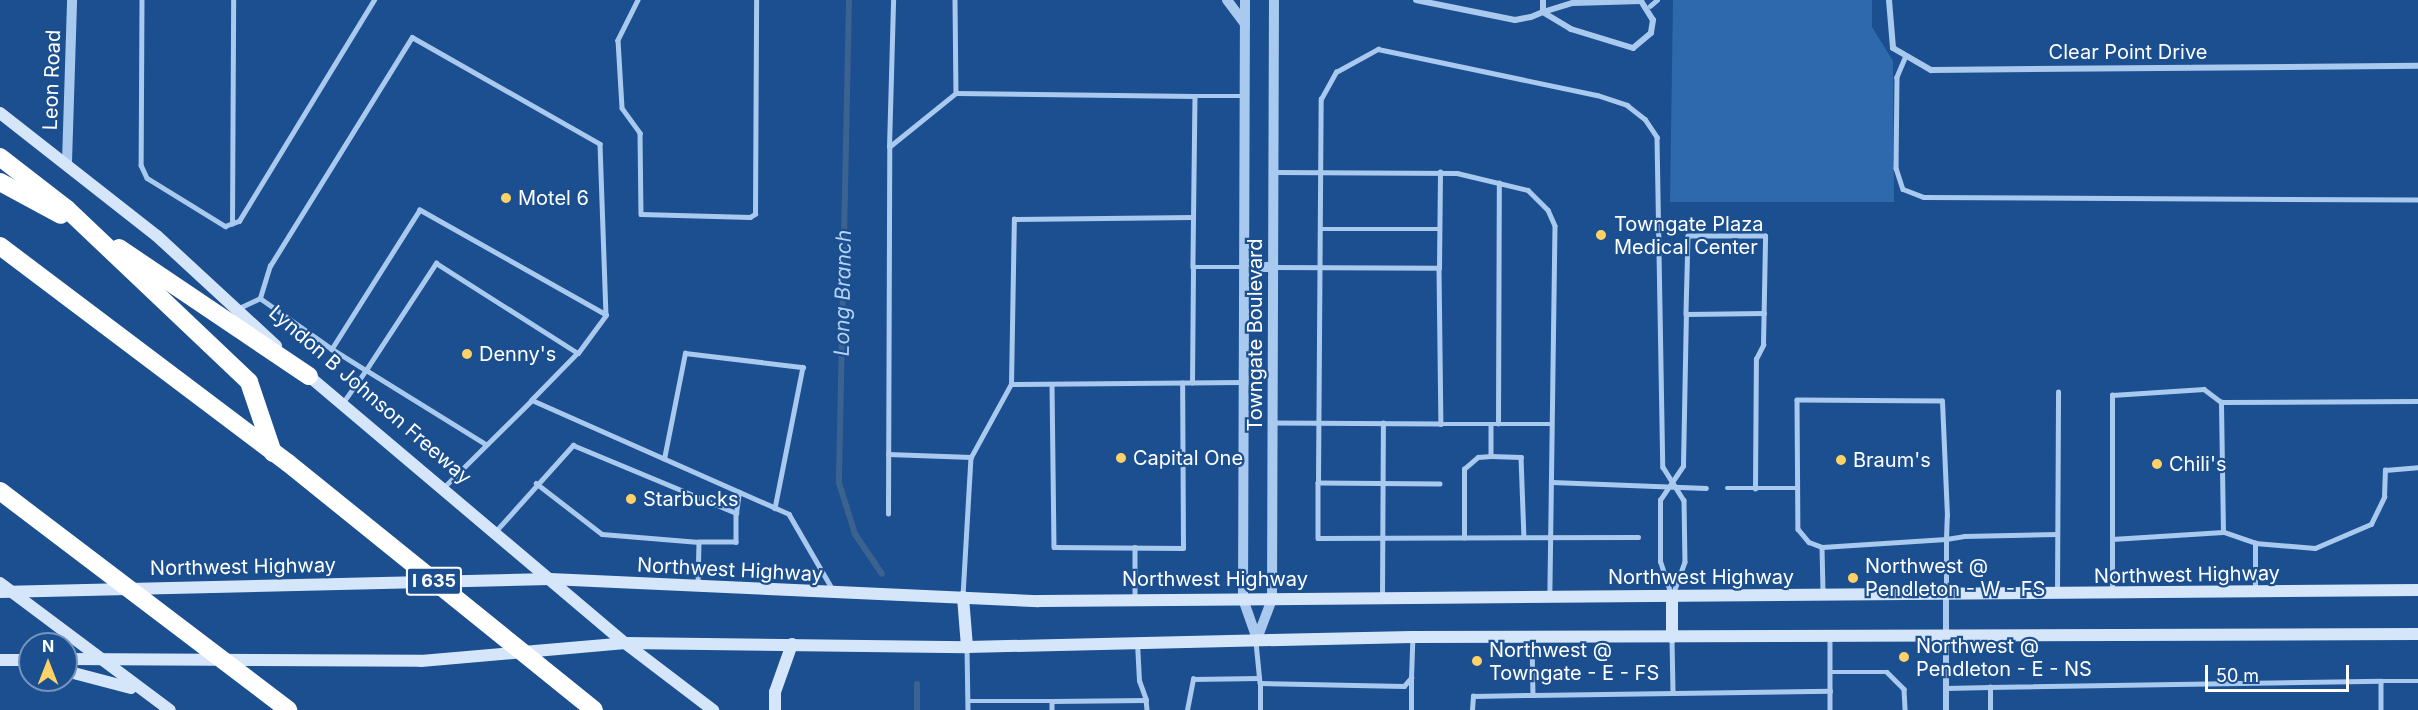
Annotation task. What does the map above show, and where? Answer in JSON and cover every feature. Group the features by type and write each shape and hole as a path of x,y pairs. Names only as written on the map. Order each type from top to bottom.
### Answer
{"highway":[{"path":"0,157 67,209 249,382 280,458"},
{"path":"0,182 100,235 309,376"},
{"name":"I 635","path":"0,246 280,458 587,704"},
{"path":"0,491 288,710"}],"main road":[{"name":"Lyndon B Johnson Freeway","path":"0,113 67,162 237,310 341,405 443,488 625,643 713,710"},
{"name":"Northwest Highway","path":"6,592 550,579 836,595 1135,599 1946,594 2056,596 2418,590"},
{"path":"0,583 6,592 170,710"},
{"path":"963,597 967,646"},
{"path":"1672,597 1672,637"},
{"path":"78,659 421,661 625,643 967,646 1137,641 1532,636 2418,634"},
{"path":"775,710 774,692 792,644"},
{"path":"78,673 110,678 156,699"}],"street":[{"name":"Leon Road","path":"67,162 72,0"},
{"path":"1227,0 1245,24"},
{"name":"Towngate Boulevard","path":"1245,0 1243,599 1257,639"},
{"name":"Towngate Boulevard","path":"1257,639 1272,599 1274,0"},
{"path":"1416,0 1515,20 1573,3 1641,1 1650,6 1651,33 1633,48 1571,29 1543,12"},
{"path":"1543,0 1543,12"},
{"path":"1889,0 1893,48 1905,58"},
{"name":"Clear Point Drive","path":"1905,58 1931,70 2418,66"},
{"path":"1244,267 1273,267"},
{"path":"1946,594 1946,710"}],"lane":[{"path":"142,0 141,165 147,178 225,226 239,221 375,0"},
{"path":"232,224 233,0"},
{"path":"638,0 618,40 622,108 640,133 641,214 750,217 755,214 756,0"},
{"path":"888,514 889,147 893,0"},
{"path":"954,0 956,93"},
{"path":"1650,6 1657,0"},
{"path":"237,310 260,298 270,266 412,37 600,144 606,323 532,400 484,443 443,488"},
{"path":"1638,537 1318,538 1320,172 1324,85 1336,72 1378,49 1597,95 1645,118 1657,137 1661,161 1663,467 1671,486 1684,500 1685,562 1672,597"},
{"path":"1905,58 1897,77 1896,168 1903,189 1924,198 2418,200"},
{"path":"889,147 956,93 1245,96"},
{"path":"1192,383 1195,96"},
{"path":"1274,172 1440,172 1499,183 1528,190 1555,226 1550,597"},
{"path":"1440,172 1441,424"},
{"path":"1498,424 1499,183"},
{"path":"332,349 420,210 606,315"},
{"path":"963,597 971,457 1011,384 1014,219 1193,217"},
{"path":"1320,230 1440,229"},
{"path":"1672,597 1659,562 1660,500 1683,466 1688,236 1765,236 1763,345 1756,359 1755,489"},
{"path":"341,405 436,263 578,353"},
{"path":"1193,267 1244,267"},
{"path":"1273,267 1439,268"},
{"path":"260,298 332,349 484,443"},
{"path":"1686,314 1764,313"},
{"path":"664,459 685,353 803,367 775,508"},
{"path":"1011,384 1244,382"},
{"path":"1052,384 1054,546 1183,548 1182,383"},
{"path":"2112,595 2112,395 2204,389 2221,402 2418,401"},
{"path":"2056,596 2058,392"},
{"path":"532,400 789,514 836,595"},
{"path":"1946,594 1946,540 1942,401 1797,400 1798,529 1822,547 1946,540 2057,534"},
{"path":"2221,402 2223,532"},
{"path":"1273,423 1551,424"},
{"path":"1382,598 1383,423"},
{"path":"1491,424 1491,456"},
{"path":"495,532 536,483 573,445 736,513"},
{"path":"888,453 971,457"},
{"path":"1464,538 1464,469 1478,457 1491,456 1521,457 1524,537"},
{"path":"2112,538 2223,532 2255,543 2315,548 2371,524 2384,497 2385,470 2418,467"},
{"path":"1552,482 1706,488"},
{"path":"536,483 602,534 699,542 736,542 739,492"},
{"path":"1318,483 1440,484"},
{"path":"1728,488 1797,488"},
{"path":"698,587 699,542"},
{"path":"2255,543 2255,593"},
{"path":"1822,547 1823,596"},
{"path":"1135,548 1135,599"},
{"path":"1830,635 1830,710"},
{"path":"1532,636 1533,695"},
{"path":"1411,710 1412,637"},
{"path":"1672,637 1673,693"},
{"path":"1257,639 1260,710"},
{"path":"1137,641 1139,681 1147,710"},
{"path":"967,646 968,710"},
{"path":"1830,672 1887,672 1904,689 1905,710"},
{"path":"1187,710 1193,679 1404,686 1411,678"},
{"path":"2381,681 2381,710"},
{"path":"1946,688 2418,681"},
{"path":"1990,687 1990,710"},
{"path":"1472,710 1473,696 1830,691"},
{"path":"968,700 1146,700"},
{"path":"1052,701 1052,710"}],"shaded area":[{"path":"1673,0 1872,0 1872,27 1893,61 1894,202 1670,202"}],"waterway":[{"name":"Long Branch","path":"849,0 839,483 855,534 882,574"},
{"name":"Long Branch","path":"917,684 917,710"}],"place":[{"name":"Motel 6","path":"506,198"},
{"name":"Towngate Plaza Medical Center","path":"1601,235"},
{"name":"Denny's","path":"467,354"},
{"name":"Capital One","path":"1121,458"},
{"name":"Braum's","path":"1841,460"},
{"name":"Chili's","path":"2157,464"},
{"name":"Starbucks","path":"631,499"},
{"name":"Northwest @ Pendleton - W - FS","path":"1853,578"},
{"name":"Northwest @ Pendleton - E - NS","path":"1904,657"},
{"name":"Northwest @ Towngate - E - FS","path":"1477,661"}]}
